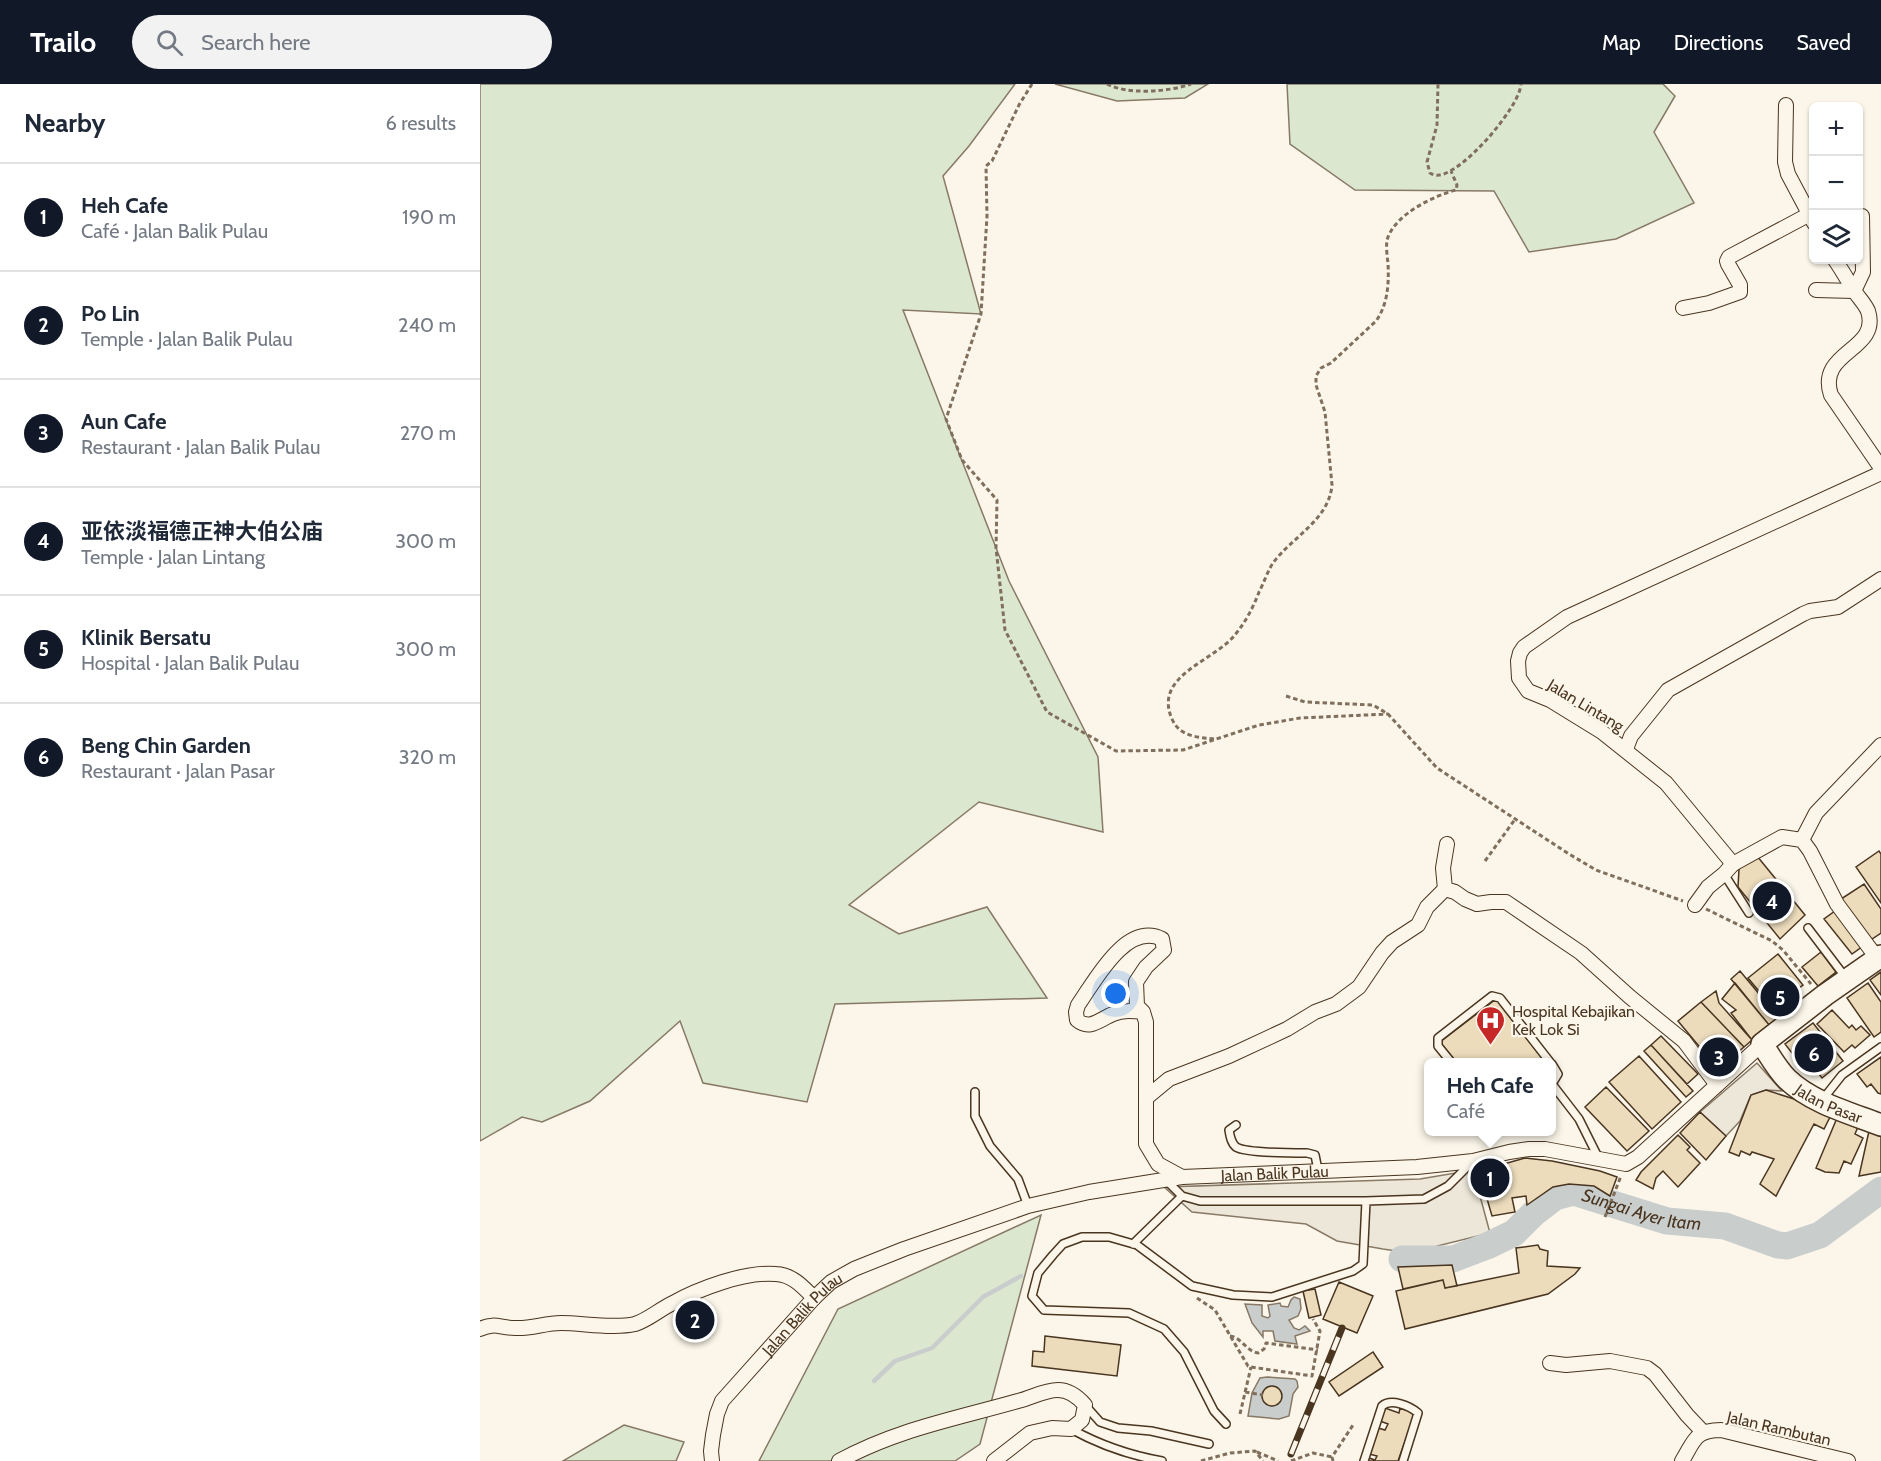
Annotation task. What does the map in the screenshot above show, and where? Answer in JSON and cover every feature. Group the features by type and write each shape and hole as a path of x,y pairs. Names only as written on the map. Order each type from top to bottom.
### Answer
{"main road":[{"path":"1762,1044 1822,997 1879,957"},
{"name":"Jalan Pasar","path":"1762,1044 1787,1079 1802,1091 1881,1125"}],"street":[{"path":"1785,105 1785,162 1788,174 1809,215"},
{"path":"1683,308 1709,303 1740,292 1741,287 1727,261 1729,257 1809,220"},
{"path":"1838,264 1869,311 1869,336 1836,363 1828,386 1881,468"},
{"path":"1854,291 1863,272 1863,264"},
{"path":"1816,290 1854,291"},
{"name":"Jalan Lintang","path":"1729,869 1666,783 1602,732 1550,700 1528,691 1519,678 1520,652 1567,617 1881,473"},
{"path":"1626,749 1631,736 1668,690 1803,614 1838,607 1881,579"},
{"path":"1802,840 1816,813 1881,745"},
{"path":"1695,905 1708,887 1729,869 1782,837 1802,840 1810,850 1837,904 1879,957"},
{"path":"1446,889 1443,868 1447,844"},
{"path":"1446,889 1477,904 1506,903 1581,952 1630,997 1684,1041 1717,1085"},
{"path":"1146,1098 1169,1079 1229,1056 1287,1029 1315,1012 1336,1004 1359,987 1382,952 1392,942 1418,925 1427,907 1446,889"},
{"path":"1143,1012 1128,1011 1113,1014 1094,1024 1086,1025 1077,1020 1076,1012 1078,1005 1120,947 1141,935 1153,934 1162,939 1164,950 1146,967 1136,982 1137,1006 1143,1012 1146,1022 1146,1144 1158,1164 1182,1177"},
{"path":"1626,1164 1638,1157 1762,1044"},
{"name":"Jalan Balik Pulau","path":"712,1461 713,1435 722,1401 831,1282 854,1269 904,1249 1028,1206 1089,1192 1182,1177 1417,1167 1473,1161 1529,1149 1545,1149 1626,1164"},
{"path":"480,1329 492,1324 512,1328 534,1328 548,1323 632,1324 645,1320 670,1304 716,1283 761,1275 786,1276 796,1281 814,1298"},
{"path":"1550,1363 1566,1365 1610,1361 1647,1368 1655,1374 1703,1432"},
{"path":"839,1461 898,1434 959,1415 1019,1401 1047,1391 1060,1390 1072,1394 1080,1398 1085,1405 1083,1420 1071,1429 1052,1428 1030,1433 994,1461"},
{"name":"Jalan Rambutan","path":"1682,1461 1694,1439 1703,1432 1721,1430 1803,1456 1848,1461"}],"lane":[{"path":"1729,869 1749,912"},
{"path":"1808,928 1847,980"},
{"path":"1448,1058 1438,1046 1438,1038 1492,996 1500,998 1547,1058"},
{"path":"1822,1101 1842,1075 1881,1047"},
{"path":"1556,1089 1579,1119 1599,1160"},
{"path":"975,1092 975,1116 990,1146 1018,1179 1028,1206"},
{"path":"1236,1125 1229,1130 1230,1139 1236,1147 1247,1150 1315,1155 1318,1170"},
{"path":"1165,1179 1182,1196 1200,1201 1424,1199 1448,1186 1473,1161"},
{"path":"1133,1244 1182,1196"},
{"path":"1226,1424 1214,1411 1184,1352 1164,1329 1129,1313 1044,1310 1032,1296 1038,1273 1063,1244 1082,1237 1109,1237 1133,1244 1192,1286 1233,1295 1272,1297 1353,1271 1363,1264 1366,1201"},
{"path":"1364,1461 1382,1406 1386,1402 1415,1410 1418,1413 1402,1461"},
{"path":"1085,1405 1100,1422 1118,1428 1151,1431 1209,1444"},
{"path":"1071,1429 1104,1446 1133,1456 1162,1461"}],"path":[{"path":"1032,84 1019,105 993,162 986,166 987,216 981,314 945,419 962,460 997,500 996,548 1005,630 1047,712 1116,751 1183,750 1259,725 1300,718 1388,714"},
{"path":"1107,84 1115,88 1133,90 1175,90 1191,84"},
{"path":"1438,84 1437,125 1427,162 1430,173 1438,176 1451,171 1482,146 1501,123 1516,99 1521,84"},
{"path":"1218,740 1195,737 1183,733 1175,726 1169,712 1168,695 1181,676 1223,648 1233,637 1243,624 1271,566 1292,542 1315,523 1331,497 1332,485 1325,412 1316,385 1316,376 1320,368 1331,363 1381,314 1387,299 1389,274 1387,242 1390,234 1399,222 1419,206 1440,194 1456,190 1457,185 1451,171"},
{"path":"1286,696 1305,702 1373,705 1388,714 1437,768 1596,870 1695,905 1772,940 1822,997"},
{"path":"1485,861 1516,818"},
{"path":"1605,1217 1626,1164"},
{"path":"1190,1294 1215,1310 1248,1366 1251,1367 1312,1376 1320,1331 1313,1319"},
{"path":"1230,1336 1236,1336 1252,1352 1258,1353 1264,1349 1266,1343 1318,1350"},
{"path":"1240,1414 1251,1367"},
{"path":"1245,1392 1263,1395"},
{"path":"1291,1461 1313,1453 1332,1459 1353,1425"},
{"path":"1255,1451 1263,1461"},
{"path":"1201,1461 1230,1453 1255,1451 1278,1461"}],"green space":[{"path":"480,84 1015,84 969,146 943,176 981,314 903,310 1009,581 1098,757 1103,832 979,802 849,905 899,934 987,907 1047,998 835,1004 807,1102 703,1083 680,1021 590,1101 542,1122 522,1117 480,1141"},
{"path":"1055,84 1208,84 1185,98 1117,101"},
{"path":"1287,84 1663,84 1675,96 1654,132 1694,203 1616,239 1529,252 1494,191 1355,190 1290,144"},
{"path":"1041,1215 980,1444 955,1461 759,1461 838,1309"},
{"path":"624,1425 684,1442 676,1461 563,1461"}],"shaded area":[{"path":"1757,1063 1782,1091 1766,1090 1751,1095 1740,1121 1726,1136 1700,1112"},
{"path":"1473,1170 1490,1233 1437,1246 1438,1251 1403,1252 1383,1249 1337,1241 1306,1224 1192,1212 1164,1187 1420,1179"},
{"path":"1294,1297 1300,1299 1301,1309 1298,1316 1289,1320 1294,1328 1299,1330 1305,1326 1310,1331 1295,1336 1297,1344 1275,1341 1273,1331 1263,1331 1263,1337 1252,1323 1245,1304 1262,1305 1262,1316 1268,1318 1270,1316 1268,1305 1280,1303 1281,1306 1288,1307"},
{"path":"1260,1378 1297,1381 1298,1387 1293,1394 1289,1416 1279,1419 1248,1416 1252,1393"}],"building":[{"path":"1879,851 1881,854 1881,903 1856,867"},
{"path":"1757,856 1805,915 1780,939 1738,887 1739,869"},
{"path":"1864,884 1881,909 1881,933 1869,941 1841,899"},
{"path":"1835,911 1863,946 1852,954 1824,919"},
{"path":"1821,952 1836,972 1818,986 1802,967"},
{"path":"1778,954 1803,985 1773,1008 1748,978"},
{"path":"1740,971 1779,1018 1770,1026 1731,979"},
{"path":"1881,972 1881,995 1870,980"},
{"path":"1735,983 1770,1026 1752,1040 1731,1013 1736,1010 1722,999"},
{"path":"1868,983 1881,1002 1881,1032 1874,1037 1847,998"},
{"path":"1716,991 1719,1003 1752,1040 1744,1047 1701,1002"},
{"path":"1496,999 1542,1058 1453,1058 1440,1042"},
{"path":"1701,1002 1744,1047 1718,1069 1678,1021"},
{"path":"1832,1010 1849,1028 1852,1025 1856,1030 1861,1026 1870,1035 1855,1048 1852,1045 1844,1052 1817,1024"},
{"path":"1813,1023 1843,1061 1822,1078 1812,1065 1805,1070 1785,1044"},
{"path":"1661,1036 1698,1074 1687,1084 1651,1045"},
{"path":"1651,1045 1693,1091 1686,1097 1644,1051"},
{"path":"1639,1056 1681,1102 1652,1129 1609,1082"},
{"path":"1881,1057 1881,1094 1871,1084 1867,1087 1857,1074"},
{"path":"1606,1087 1649,1131 1627,1151 1585,1107"},
{"path":"1766,1090 1794,1099 1830,1117 1824,1129 1814,1124 1776,1196 1760,1184 1774,1159 1752,1152 1750,1155 1741,1151 1739,1156 1729,1152 1751,1095"},
{"path":"1700,1112 1726,1136 1706,1160 1680,1133"},
{"path":"1837,1118 1858,1127 1855,1134 1863,1138 1851,1164 1844,1161 1839,1173 1825,1172 1816,1168"},
{"path":"1869,1131 1881,1134 1881,1172 1859,1176"},
{"path":"1678,1135 1690,1147 1687,1150 1700,1163 1678,1187 1663,1171 1656,1178 1653,1189 1636,1180 1641,1172"},
{"path":"1525,1158 1552,1161 1617,1177 1610,1196 1594,1186 1569,1184 1553,1187 1527,1205 1526,1196 1512,1198 1515,1212 1492,1216 1479,1171"},
{"path":"1538,1245 1540,1249 1548,1251 1547,1266 1580,1268 1548,1294 1405,1329 1396,1291 1443,1280 1445,1288 1519,1273 1516,1248"},
{"path":"1452,1265 1457,1286 1445,1288 1443,1280 1403,1289 1398,1267"},
{"path":"1339,1282 1373,1296 1357,1333 1323,1319"},
{"path":"1315,1289 1321,1315 1309,1318 1303,1291"},
{"path":"1045,1336 1121,1345 1117,1376 1032,1366 1033,1351 1044,1352"},
{"path":"1373,1352 1383,1367 1339,1396 1329,1382"},
{"path":"1272,1386 1279,1389 1282,1396 1279,1403 1272,1406 1265,1403 1262,1396 1265,1389"},
{"path":"1385,1408 1399,1413 1400,1408 1415,1413 1398,1461 1368,1461 1369,1458 1375,1460 1377,1456 1369,1454 1378,1428 1385,1430 1388,1424 1380,1421"}],"waterway":[{"name":"Sungai Ayer Itam","path":"1402,1259 1453,1259 1487,1246 1514,1233 1534,1213 1555,1197 1574,1192 1667,1221 1725,1226 1778,1245 1787,1246 1820,1235 1881,1190"},
{"path":"874,1381 895,1361 932,1348 983,1297 1021,1276"}],"railway":[{"path":"1291,1454 1342,1328"}],"place":[{"name":"亚依淡福德正神大伯公庙","path":"1772,901"},
{"name":"Klinik Bersatu","path":"1780,997"},
{"name":"Hospital Kebajikan Kek Lok Si","path":"1491,1046"},
{"name":"Beng Chin Garden","path":"1814,1053"},
{"name":"Aun Cafe","path":"1719,1057"},
{"name":"Heh Cafe","path":"1490,1178"},
{"name":"Po Lin","path":"695,1320"}]}
